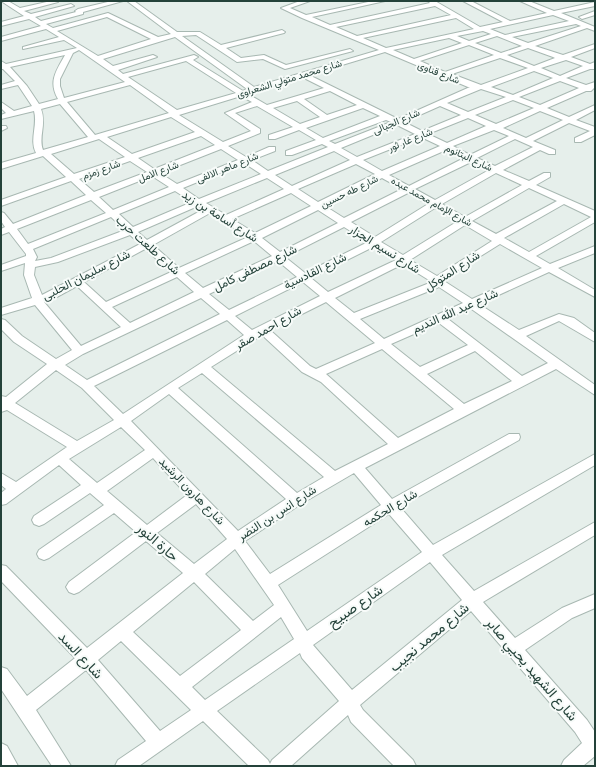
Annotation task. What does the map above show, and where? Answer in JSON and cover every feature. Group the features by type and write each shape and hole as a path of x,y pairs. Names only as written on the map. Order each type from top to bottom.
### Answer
{"street":[{"path":"19,10 58,1"},
{"path":"63,1 92,20"},
{"path":"46,27 80,12 120,1"},
{"path":"130,1 251,89"},
{"name":"شارع قناوى","path":"308,1 284,8 385,50 480,87 488,88 513,97 595,131"},
{"path":"304,17 382,1"},
{"path":"466,1 509,22"},
{"path":"523,1 595,29"},
{"name":"شارع نسيم الجزار","path":"10,3 29,17 97,58 201,133 403,260 592,384"},
{"path":"328,27 434,3 480,28 561,58 593,66"},
{"name":"شارع محمد متولي الشعراوى","path":"1,166 251,89 385,50 595,3"},
{"path":"1,24 71,6"},
{"path":"565,10 595,22"},
{"path":"582,17 595,13"},
{"path":"1,39 46,27 111,16 159,40"},
{"path":"355,38 457,16"},
{"path":"504,37 576,22"},
{"path":"446,74 586,26"},
{"path":"1,30 10,37"},
{"path":"97,58 176,35 196,32 240,60 264,57 285,67 350,50"},
{"path":"220,47 282,32"},
{"path":"414,61 496,34"},
{"path":"448,35 595,92"},
{"path":"25,48 64,38"},
{"path":"136,46 166,64"},
{"name":"شارع الجبالى","path":"30,257 54,260 132,231 480,87 595,46"},
{"path":"2,66 83,49"},
{"path":"62,101 56,91 56,80 70,52"},
{"path":"123,76 202,54"},
{"path":"112,69 153,57"},
{"name":"شارع الإمام محمد عبده","path":"187,59 240,93 333,147 592,290"},
{"path":"2,66 19,82 36,107 40,123 36,142 43,153"},
{"name":"شارع غار ثور","path":"226,218 357,160 593,66"},
{"name":"شارع البتانوم","path":"301,74 470,158 595,216"},
{"path":"1,87 19,82"},
{"path":"1,117 132,82"},
{"name":"شارع طه حسين","path":"106,306 255,237 382,174 489,128 500,126 595,84"},
{"path":"266,108 330,88"},
{"path":"298,98 326,118"},
{"name":"شارع أسامة بن زيد","path":"62,101 97,137 226,218 280,256 382,344 463,410"},
{"name":"شارع الامل","path":"1,232 257,132 229,113 257,103"},
{"path":"440,103 552,152"},
{"path":"1,104 12,114"},
{"path":"272,137 363,105"},
{"path":"526,141 567,119 595,107"},
{"path":"290,153 386,117"},
{"path":"578,140 595,131"},
{"name":"شارع زمزم","path":"1,204 201,133"},
{"name":"شارع مصطفى كامل","path":"3,404 57,364 80,351 280,256 515,136"},
{"name":"شارع القادسية","path":"86,385 373,242 436,203 538,146"},
{"name":"شارع ماهر الالفى","path":"1,268 30,257 112,214 272,149"},
{"name":"شارع طلعت حرب","path":"43,153 178,273 252,336"},
{"name":"شارع احمد صقر","path":"1,500 15,488 59,458 123,420 262,329 403,260 466,220 528,184 547,175"},
{"name":"شارع المتوكل","path":"352,318 430,288 443,275 496,243 501,234 564,201"},
{"name":"شارع سليمان الحلبى","path":"1,312 50,296 211,209"},
{"path":"1,216 12,228 30,257 29,275 42,307 80,351"},
{"path":"529,256 595,216"},
{"name":"شارع عبد الله النديم","path":"316,374 595,249"},
{"path":"78,282 128,327"},
{"path":"518,335 559,317 570,321 594,335"},
{"path":"440,318 521,382"},
{"name":"شارع هارون الرشيد","path":"1,323 18,339 86,385 154,451 237,539 283,606 304,642 308,653 340,689 357,716 407,766"},
{"path":"262,329 306,369 325,379 396,445"},
{"path":"418,373 476,346"},
{"name":"شارع انس بن النضر","path":"26,708 86,658 237,539 296,500 396,445 558,363"},
{"path":"202,367 334,478"},
{"path":"170,388 296,500"},
{"path":"3,404 76,447"},
{"name":"شارع الحكمه","path":"268,583 391,506 514,437"},
{"path":"39,520 154,451"},
{"name":"حارة النور","path":"59,458 194,573 252,630"},
{"name":"شارع صبيح","path":"124,766 432,553 595,459"},
{"name":"شارع الشهيد يحيي صابر","path":"356,466 581,726 594,745"},
{"path":"1,478 15,488"},
{"path":"74,587 196,496"},
{"path":"44,554 114,505"},
{"name":"شارع محمد نجيب","path":"278,766 349,703 473,600 595,528"},
{"name":"شارع السد","path":"1,571 86,658 158,742"},
{"path":"514,648 567,613 595,601"},
{"path":"179,687 283,606"},
{"path":"121,631 262,766"},
{"path":"1,675 26,708 62,766"},
{"path":"570,766 594,745"},
{"path":"1,752 8,766"}]}
